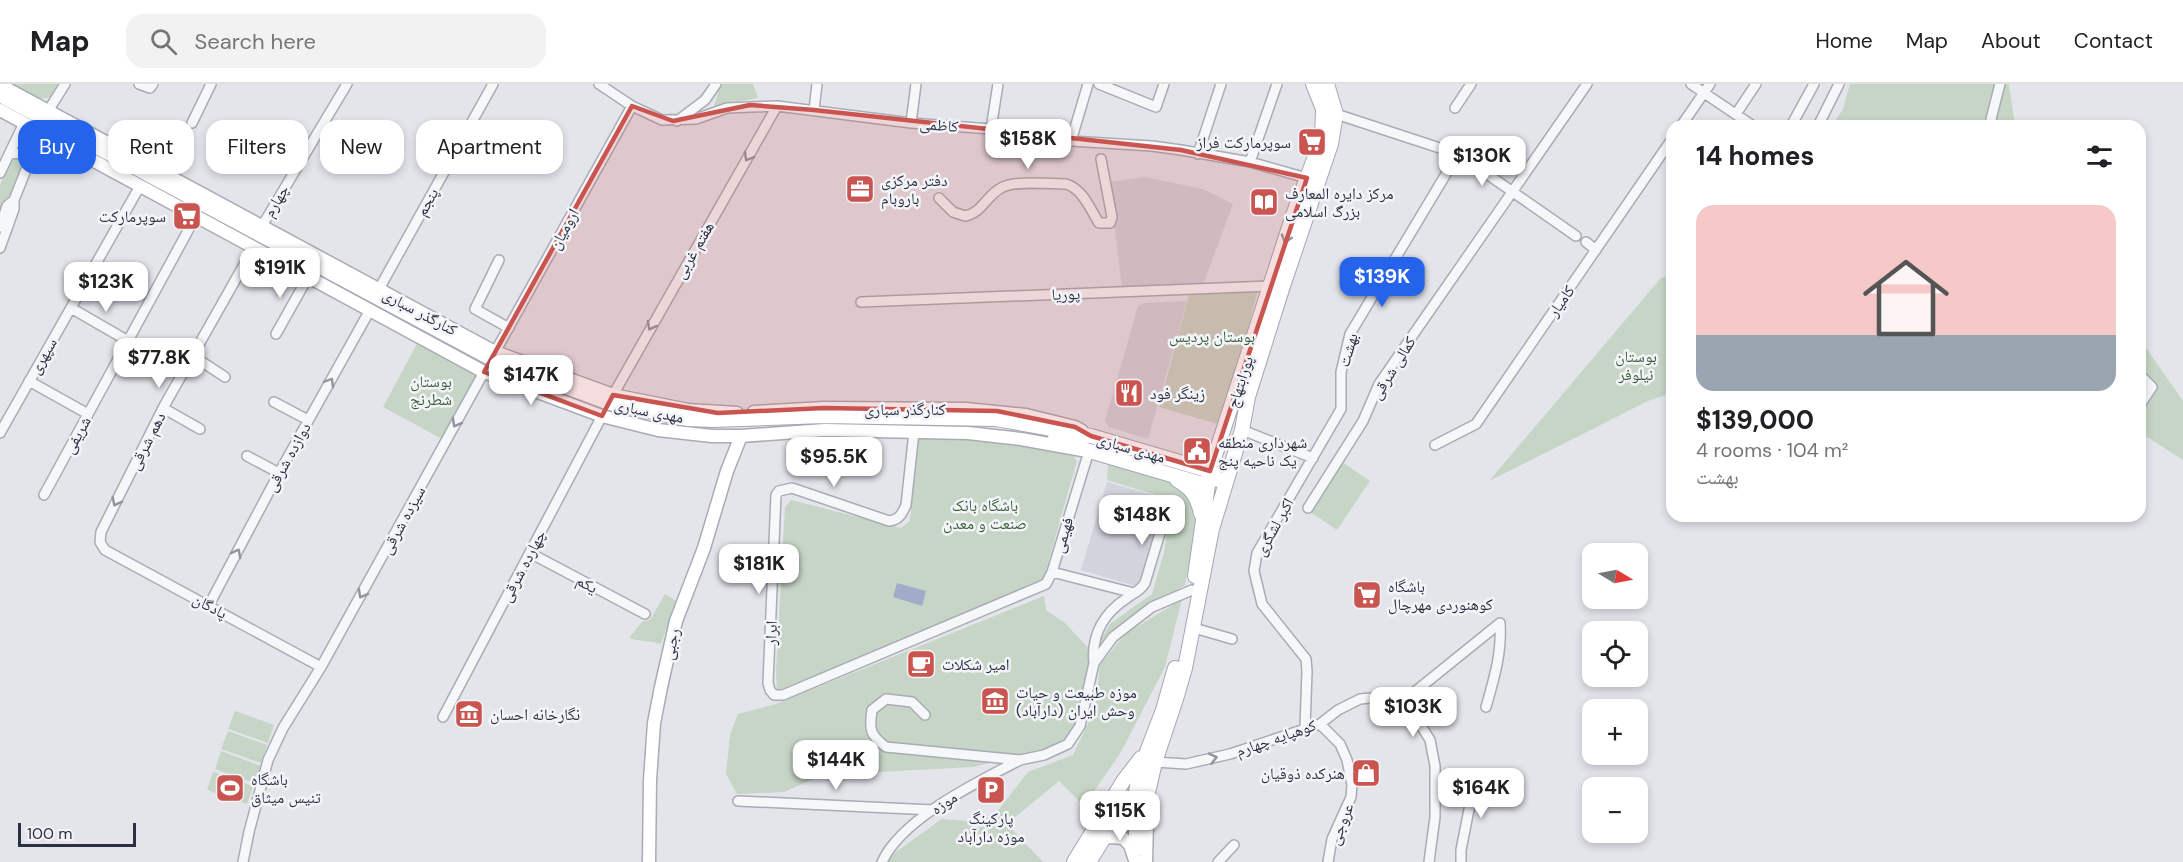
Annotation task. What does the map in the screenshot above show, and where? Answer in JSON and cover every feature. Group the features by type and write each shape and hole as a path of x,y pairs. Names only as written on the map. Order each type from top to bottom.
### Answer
{"main road":[{"name":"پورابتهاج","path":"1300,217 1308,178 1322,138 1324,122 1320,98 1313,84"},
{"name":"پورابتهاج","path":"1211,479 1300,217 1331,144 1336,114 1328,84"},
{"name":"کنارگذر سباری","path":"0,85 43,120"},
{"name":"مهدی سباری","path":"0,95 27,117"},
{"name":"مهدی سباری","path":"0,102 27,117 38,120"},
{"path":"0,110 27,117"},
{"name":"کنارگذر سباری","path":"96,146 262,226 379,289 490,362"},
{"name":"مهدی سباری","path":"96,150 490,362 607,406 696,419 738,421 824,416 969,417 1024,423 1090,436 1138,450 1211,479"},
{"name":"کنارگذر سباری","path":"96,156 140,186 370,310 490,362"},
{"name":"پورابتهاج","path":"1139,861 1141,821 1155,762 1153,750 1208,526 1242,430 1248,397 1276,288"},
{"path":"1208,526 1213,504 1211,479 1248,397"},
{"name":"کنارگذر سباری","path":"607,406 629,424 676,433 741,436 825,430 995,435 1087,451"},
{"path":"607,406 687,426 713,428 740,429 824,423 987,426 1029,432 1070,442 1087,451 1168,474 1211,479"},
{"name":"رجبی","path":"649,862 650,780 654,723 661,687 676,621 704,549 727,471 741,436"},
{"path":"1134,464 1138,450"},
{"path":"1168,474 1184,483 1197,497 1208,526"},
{"name":"پورابتهاج","path":"1141,821 1136,792 1176,699 1194,628 1208,526"},
{"path":"1074,862 1124,780 1153,750"},
{"path":"1086,844 1107,821 1114,818 1122,817 1141,821"},
{"path":"1089,862 1103,839 1114,827 1141,821"},
{"path":"1103,839 1123,838 1139,861"}],"street":[{"path":"46,120 65,84"},
{"path":"139,84 150,88 153,84"},
{"path":"193,120 211,84"},
{"name":"چهارم","path":"262,226 347,84"},
{"name":"پنجم","path":"379,289 493,84"},
{"path":"599,84 632,106 662,120 677,121 705,100 716,84"},
{"path":"814,110 817,84"},
{"path":"911,123 916,84"},
{"path":"991,129 998,84"},
{"path":"1071,141 1088,84"},
{"path":"1099,84 1155,107 1164,84"},
{"path":"1197,154 1221,84"},
{"path":"1250,162 1276,84"},
{"path":"1455,108 1471,84"},
{"name":"کمالی شرقی","path":"1308,508 1363,421 1379,384 1587,84"},
{"path":"1691,84 1744,120"},
{"path":"1685,120 1710,84"},
{"path":"1736,114 1756,84"},
{"path":"1794,120 1814,84"},
{"path":"1821,120 1839,84"},
{"path":"1991,120 2000,84"},
{"name":"ارومیان","path":"490,362 632,106"},
{"name":"کاظمی","path":"677,121 696,119 727,108 777,106 911,123 991,129 1071,141 1152,146 1250,162 1308,178"},
{"name":"هفتم غربی","path":"607,406 777,106"},
{"name":"بهشت","path":"1313,459 1341,409 1341,372 1350,334 1458,154 1336,114"},
{"path":"0,173 27,117"},
{"name":"کامیار","path":"1435,445 1476,424 1666,148"},
{"path":"9,154 18,153"},
{"path":"939,198 953,212 964,216 979,211 997,191 1007,185 1066,184 1080,192 1099,223 1107,224 1110,223 1112,217 1101,159"},
{"path":"1467,160 1576,236"},
{"path":"0,248 24,174"},
{"name":"سپهری","path":"0,433 140,186"},
{"path":"0,226 7,207 14,200"},
{"name":"شریفی","path":"44,495 196,216"},
{"path":"1586,242 1596,250"},
{"name":"دهم شرقی","path":"100,542 101,532 163,408 254,247"},
{"path":"499,260 475,309 509,328"},
{"path":"276,334 308,276"},
{"name":"پوریا","path":"861,302 1276,288"},
{"path":"71,308 128,341"},
{"name":"دوازده شرقی","path":"209,605 279,472 370,310"},
{"path":"193,356 225,378"},
{"name":"سیزده شرقی","path":"243,862 268,760 283,728 321,667 490,362"},
{"path":"29,381 88,414"},
{"path":"2146,381 2152,387 2146,396"},
{"path":"274,402 309,420"},
{"name":"چهارده شرقی","path":"443,717 607,406"},
{"path":"163,408 200,429"},
{"path":"1242,430 1313,459"},
{"name":"ابرار","path":"914,432 906,505 902,515 894,520 889,521 792,488 779,491 776,495 770,690 774,695 783,695 1046,584"},
{"name":"فهیمی","path":"1046,584 1052,572 1087,451"},
{"path":"247,456 279,472"},
{"name":"اکبر لشگری","path":"1305,728 1306,659 1262,604 1254,572 1257,553 1313,459"},
{"path":"925,715 912,702 886,699 872,710 870,726 874,738 886,747 1020,760 1044,755 1068,744 1080,726 1094,663 1093,651 1101,622 1114,608 1141,590 1166,513"},
{"name":"پادگان","path":"100,542 105,550 321,667"},
{"name":"یکم","path":"530,553 645,614"},
{"path":"1052,572 1134,593"},
{"path":"1094,663 1113,637 1152,607 1192,590"},
{"path":"1429,862 1435,816 1435,766 1430,740 1417,719 1401,703 1500,623 1501,644 1495,678 1486,707"},
{"path":"1194,628 1232,639"},
{"name":"کوهپایه چهارم","path":"1155,762 1186,764 1230,754 1320,724 1338,710 1360,699 1381,697 1401,703"},
{"name":"عروجی","path":"1320,724 1340,744 1347,760 1352,785 1351,797 1332,839 1328,862"},
{"name":"موزه","path":"882,862 900,836 942,801 1020,760"},
{"path":"1461,862 1461,850 1476,774"},
{"path":"738,801 933,810"},
{"path":"1218,862 1234,845"}],"highlighted area":[{"path":"750,105 814,110 1181,150 1307,178 1210,471 1091,436 1075,427 997,411 824,408 718,413 613,395 602,416 484,372 632,106 673,121"}],"shaded area":[{"path":"1145,177 1203,189 1233,204 1203,285 1122,288 1109,182"},
{"path":"1187,301 1148,439 1109,427 1105,421 1138,306 1143,303"},
{"path":"1107,482 1166,499 1139,587 1081,570"}],"green space":[{"path":"9,84 58,84 50,97 39,98"},
{"path":"721,84 753,84 758,98 714,106"},
{"path":"1850,84 2009,84 2014,120 1836,120 1843,109"},
{"path":"12,158 18,158 19,174 0,217 0,185"},
{"name":"بوستان نیلوفر","path":"1666,276 1666,395 1648,401 1489,481 1660,279"},
{"name":"بوستان پردیس","path":"1258,291 1221,425 1159,407 1189,295"},
{"name":"بوستان شطرنج","path":"419,340 478,372 442,439 383,407"},
{"path":"2146,348 2183,401 2183,460 2146,436"},
{"name":"باشگاه بانک صنعت و معدن","path":"918,436 989,439 1073,456 1077,461 1043,581 777,691 776,672 785,507 791,500 901,528 910,521"},
{"path":"1342,462 1370,481 1337,530 1309,511"},
{"path":"1108,463 1175,484 1191,493 1197,518 1185,585 1116,628 1102,644 1099,642 1111,623 1152,594 1164,552 1172,503 1169,499 1107,480"},
{"path":"665,594 676,601 661,644 629,638 642,622 650,620"},
{"path":"1044,596 1046,610 1065,623 1089,649 1089,665 1076,725 1063,741 1042,750 973,767 822,775 784,792 737,794 726,774 730,735 738,714 776,704"},
{"path":"1182,599 1165,667 1121,752 1084,806 1059,781 1007,824 1043,862 887,862 889,857 942,819 966,821 993,817 1028,772 1073,755 1095,709 1100,665 1124,635"},
{"path":"235,711 274,725 268,743 228,729"},
{"path":"228,731 267,745 261,763 221,749"},
{"path":"221,751 261,766 254,783 215,769"},
{"name":"باشگاه تنيس ميثاق","path":"213,772 253,786 247,804 207,790"}],"water":[{"path":"897,583 926,591 922,606 893,597"}],"place":[{"name":"سوپرمارکت فراز","path":"1312,142"},
{"name":"دفتر مرکزی باروبام","path":"860,189"},
{"name":"مرکز دایره المعارف بزرگ اسلامی","path":"1264,202"},
{"name":"سوپرمارکت","path":"187,216"},
{"name":"زینگر فود","path":"1129,393"},
{"name":"شهرداری منطقه یک ناحیه پنج","path":"1197,451"},
{"name":"باشگاه کوهنوردی مهرچال","path":"1367,595"},
{"name":"امیر شکلات","path":"921,664"},
{"name":"موزه طبیعت و حیات وحش ایران (دارآباد)","path":"995,701"},
{"name":"نگارخانه احسان","path":"469,714"},
{"name":"هنرکده ذوقیان","path":"1366,773"},
{"name":"باشگاه تنيس ميثاق","path":"230,788"},
{"name":"پارکینگ موزه دارآباد","path":"991,790"}]}
